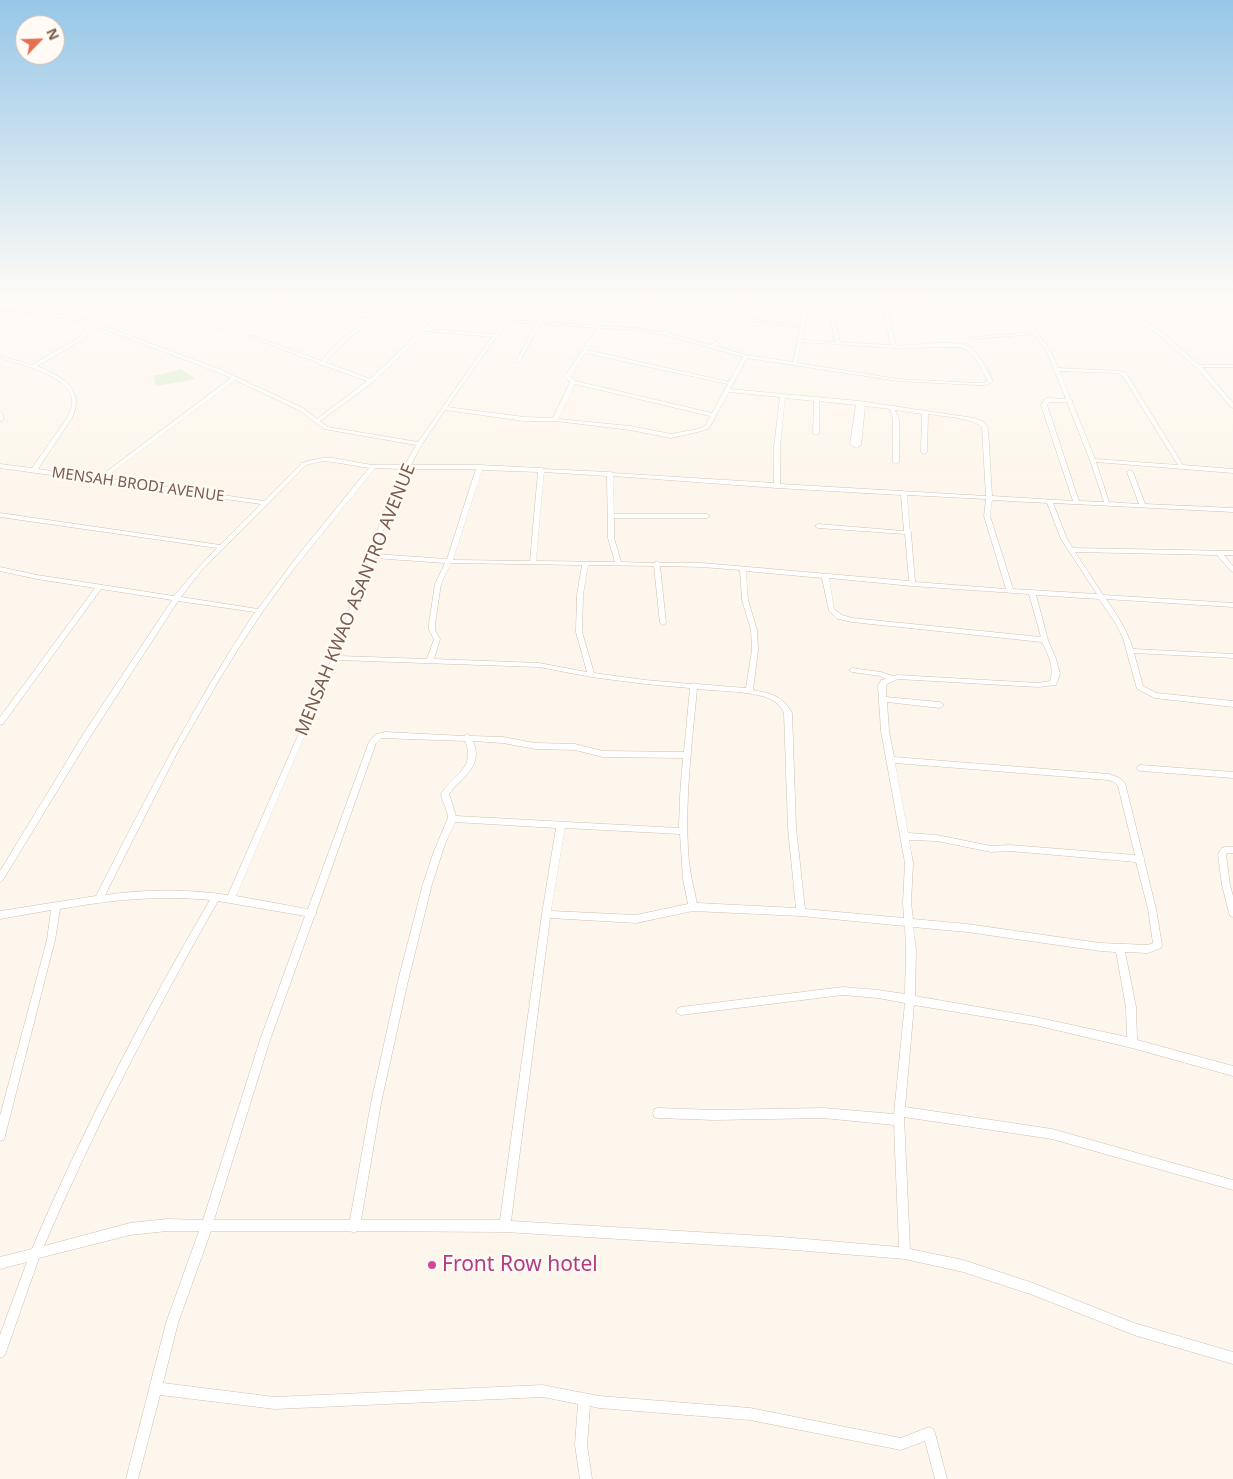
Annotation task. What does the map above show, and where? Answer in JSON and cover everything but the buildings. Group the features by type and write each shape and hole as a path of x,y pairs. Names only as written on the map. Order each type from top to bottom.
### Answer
{"street":[{"name":"MENSAH BRODI AVENUE","path":"23,363 34,366 57,378 71,389 76,400 73,412 34,470 263,503"},
{"path":"34,366 39,363"},
{"path":"201,363 233,379 302,408 326,428 419,444"},
{"path":"317,422 371,381 390,363"},
{"name":"MENSAH KWAO ASANTRO AVENUE","path":"231,898 335,658 390,503 419,444 446,408 475,363"},
{"path":"576,363 567,376 573,382 713,415"},
{"path":"639,363 730,383"},
{"path":"446,408 524,419 557,420 630,428 671,436 707,427 742,363"},
{"path":"801,363 924,383 986,384 990,381 979,363"},
{"path":"1054,363 1093,460 1106,504"},
{"path":"1195,363 1233,406"},
{"path":"321,364 371,381"},
{"path":"1198,366 1233,366"},
{"path":"1057,369 1118,372 1124,374 1182,466 1176,467"},
{"path":"98,480 233,379"},
{"path":"557,420 573,382"},
{"path":"726,390 861,403 972,419 982,423 985,431 989,497 988,522 1010,590"},
{"path":"776,486 777,447 784,396"},
{"path":"816,433 817,399"},
{"path":"1070,401 1047,400 1044,405 1077,503"},
{"path":"857,429 861,403"},
{"path":"892,408 896,420 896,462"},
{"path":"924,452 925,413"},
{"path":"0,414 0,420"},
{"path":"0,878 87,735 177,597 220,547 263,503 304,464 311,460 326,459 373,467 408,465 541,469 776,486 1050,502 1233,510"},
{"path":"1093,460 1233,471"},
{"path":"0,466 34,470"},
{"path":"99,898 151,794 220,673 260,611 314,539 373,467"},
{"path":"430,661 437,639 432,630 438,584 449,561 480,467"},
{"path":"533,563 541,469"},
{"path":"1130,472 1144,506"},
{"path":"610,473 611,538 618,562"},
{"path":"904,492 912,584"},
{"path":"1050,502 1064,538 1119,624 1130,651 1140,686 1156,695 1233,704"},
{"path":"0,515 220,547"},
{"path":"611,516 707,516"},
{"path":"818,526 909,533"},
{"path":"1071,550 1233,553"},
{"path":"1219,553 1233,570"},
{"path":"371,556 449,561 702,564 912,584 1233,605"},
{"path":"657,563 663,623"},
{"path":"585,564 580,595 579,632 591,675"},
{"path":"0,569 37,577 260,611"},
{"path":"743,569 745,600 754,630 755,650 749,690"},
{"path":"825,576 831,610 840,616 852,620 1045,640"},
{"path":"0,722 100,586"},
{"path":"852,670 881,674 891,678 1038,685 1053,683 1056,674 1053,659 1045,640 1032,592"},
{"path":"1130,651 1233,656"},
{"path":"335,658 539,665 591,675 749,690 775,698 784,705 788,713 792,828 801,912"},
{"path":"891,678 884,682 882,686 885,731 910,863 907,902 910,923 910,1000 900,1116 905,1253"},
{"path":"693,907 686,872 682,831 687,773 685,755 688,744 694,685"},
{"path":"882,699 940,705"},
{"path":"132,1479 172,1323 207,1225 265,1040 373,742 379,736 386,735 466,737 535,746 575,747 603,754 685,755"},
{"path":"354,1227 372,1113 388,1042 423,898 444,836 452,819 451,811 445,802 445,794 467,771 473,750 466,737"},
{"path":"546,914 636,919 693,907 801,912 967,928 1120,948 1148,950 1158,945 1141,859 1122,785 1117,780 1109,777 944,762 891,760"},
{"path":"1141,768 1233,774"},
{"path":"452,819 682,831"},
{"path":"505,1226 546,914 561,825"},
{"path":"905,836 936,838 990,849 1010,848 1141,859"},
{"path":"1233,850 1225,850 1222,854 1233,912"},
{"path":"0,915 99,898 156,894 231,898 312,914"},
{"path":"0,1352 36,1252 94,1122 174,969 216,897"},
{"path":"0,1136 51,940 56,906"},
{"path":"1120,948 1132,1000 1134,1017 1132,1043"},
{"path":"680,1011 843,991 1035,1021 1132,1043 1233,1071"},
{"path":"658,1113 714,1115 823,1113 900,1116 1052,1134 1233,1185"},
{"path":"0,1263 36,1252 130,1229 167,1225 505,1226 782,1243 905,1253 963,1266 1033,1289 1134,1329 1233,1359"},
{"path":"155,1388 275,1403 543,1390 584,1399 750,1414 901,1444 929,1433 941,1479"},
{"path":"584,1399 581,1445 586,1479"}],"green space":[{"path":"181,369 196,379 156,386 154,376"}],"place":[{"name":"Front Row hotel","path":"432,1265"}]}
